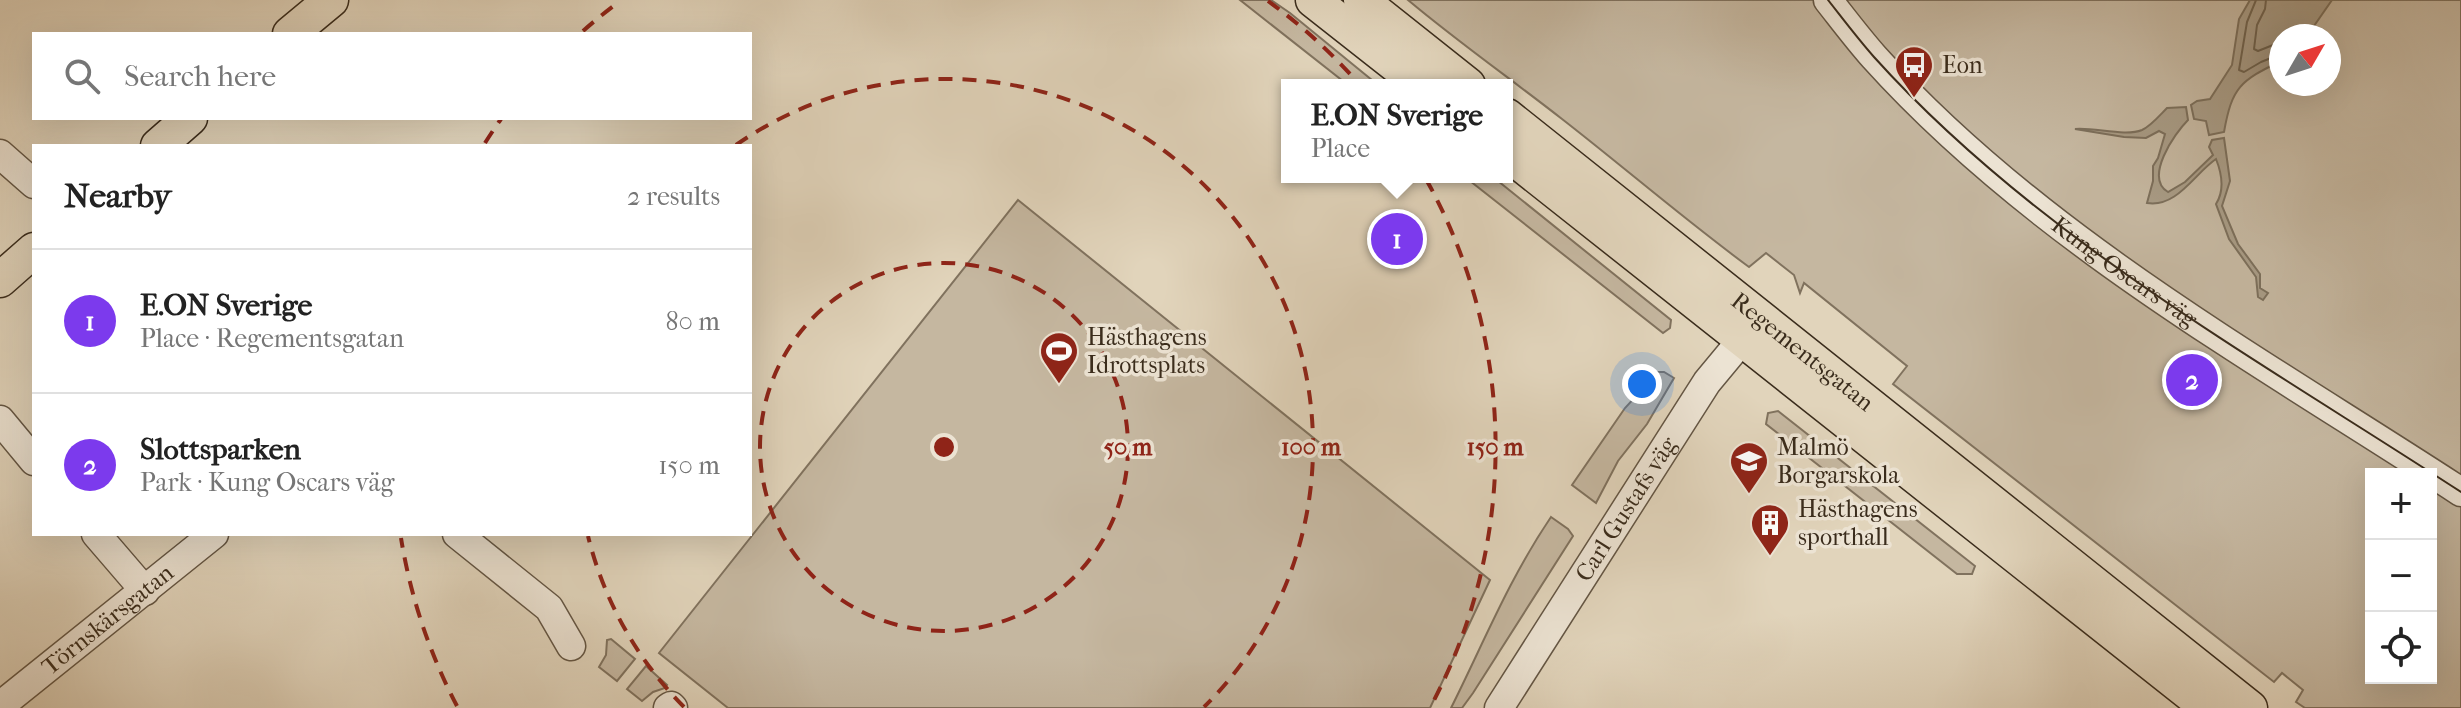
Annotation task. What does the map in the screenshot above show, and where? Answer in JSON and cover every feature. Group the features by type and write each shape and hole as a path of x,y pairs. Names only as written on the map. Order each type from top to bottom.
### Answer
{"main road":[{"path":"292,32 331,0"},
{"path":"1313,0 1413,79"},
{"path":"1361,0 1460,79"},
{"path":"160,144 188,120"},
{"name":"Regementsgatan","path":"1513,121 1752,329 2208,708"},
{"name":"Regementsgatan","path":"1513,157 1752,329 2250,708"},
{"path":"0,280 32,252"}],"street":[{"name":"Kung Oscars väg","path":"1828,0 1872,55 1914,99 1986,165 2053,219 2201,326 2461,492"},
{"path":"0,154 32,182"},
{"name":"Carl Gustafs väg","path":"1499,708 1707,382 1752,329"},
{"path":"0,420 32,459"},
{"path":"98,536 145,591"},
{"name":"Törnskärsgatan","path":"0,706 212,536"},
{"path":"459,536 549,608 571,646"}],"shaded area":[{"path":"1240,0 1271,0 1371,79 1340,79"},
{"path":"1408,0 2461,0 2461,708 2305,708 2296,702 2303,690 2282,673 2274,682 1893,384 1907,366 1804,283 1800,293 1794,275 1766,253 1749,267 1513,79"},
{"path":"1473,183 1500,183 1671,320 1670,328 1663,333"},
{"name":"Hästhagens Idrottsplats","path":"1018,200 1490,580 1430,708 728,708 659,653"},
{"path":"1658,372 1674,378 1647,424 1618,461 1596,503 1572,485 1625,408"},
{"path":"1778,411 1975,566 1972,574 1957,574 1766,424 1768,413"},
{"path":"1551,517 1573,536 1473,693 1462,708 1451,708 1510,587"},
{"path":"611,639 635,659 617,681 599,667 606,655 607,640"},
{"path":"646,666 667,685 642,701 627,689"}],"water":[{"path":"2250,0 2332,0 2315,24 2269,24 2269,67 2240,87 2231,105 2224,132 2209,135 2206,121 2194,119 2191,105 2210,99 2232,65 2239,19"},
{"path":"2186,107 2188,120 2169,145 2160,167 2161,185 2168,192 2185,182 2213,155 2209,147 2212,140 2224,138 2230,181 2222,206 2238,244 2260,274 2260,288 2268,293 2263,300 2258,297 2256,277 2229,239 2216,204 2222,182 2216,159 2176,195 2158,203 2147,203 2153,181 2153,166 2165,134 2159,131 2146,138 2124,137 2075,129 2135,132 2149,126 2167,108"}],"tram line":[{"path":"1828,0 1874,57 1938,122 2006,183 2078,239 2229,344 2461,492"}],"place":[{"name":"Eon","path":"1914,99"},
{"name":"E.ON Sverige","path":"1397,239"},
{"name":"Slottsparken","path":"2192,380"},
{"name":"Hästhagens Idrottsplats","path":"1059,385"},
{"name":"Malmö Borgarskola","path":"1749,495"},
{"name":"Hästhagens sporthall","path":"1770,557"}]}
